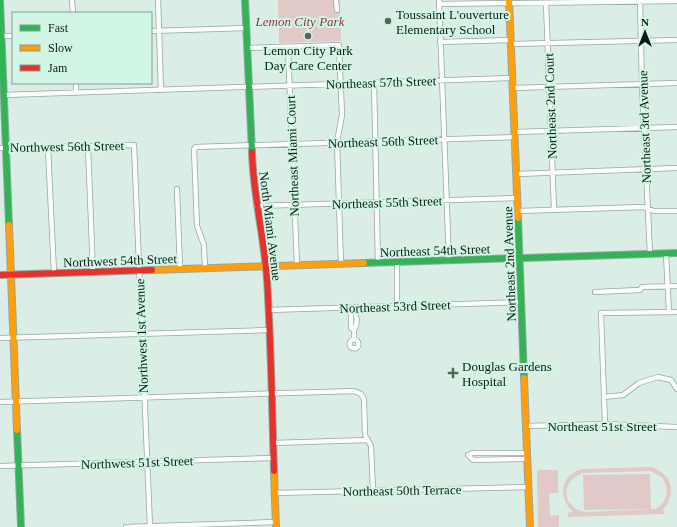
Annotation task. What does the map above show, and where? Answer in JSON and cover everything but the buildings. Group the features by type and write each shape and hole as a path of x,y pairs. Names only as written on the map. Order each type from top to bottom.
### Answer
{"main road":[{"path":"0,0 2,83 4,95 3,148 14,337 21,527"},
{"name":"North Miami Avenue","path":"245,0 253,183 266,266 276,524"},
{"name":"Northeast 2nd Avenue","path":"509,1 530,527"},
{"name":"Northeast 54th Street","path":"241,267 677,254"},
{"name":"Northwest 54th Street","path":"0,275 241,267"}],"street":[{"path":"72,0 73,12"},
{"path":"158,0 161,90"},
{"path":"336,0 337,10"},
{"path":"448,261 445,140 441,80 439,2 509,1 546,3 677,1"},
{"name":"Northeast 3rd Avenue","path":"640,1 642,85 650,254"},
{"name":"Northeast 2nd Court","path":"546,3 554,209"},
{"path":"152,31 247,28"},
{"path":"2,36 12,36"},
{"path":"440,42 547,43 677,40"},
{"path":"248,48 339,45 342,115 336,142 341,264"},
{"name":"Northeast Miami Court","path":"288,47 297,265"},
{"name":"Northeast 57th Street","path":"4,95 513,78"},
{"path":"374,82 378,263"},
{"path":"513,88 677,83"},
{"path":"76,84 76,93"},
{"name":"Northeast 56th Street","path":"251,145 445,140 550,131 677,127"},
{"name":"Northwest 56th Street","path":"3,148 134,145"},
{"name":"Northwest 1st Avenue","path":"134,145 138,270 150,527"},
{"path":"205,268 204,246 197,226 194,149 196,147 251,145"},
{"path":"88,147 93,272"},
{"path":"48,148 54,273"},
{"path":"517,174 677,168"},
{"path":"177,189 180,269"},
{"name":"Northeast 55th Street","path":"256,206 518,198"},
{"path":"518,210 643,207 648,210 677,211"},
{"path":"666,254 669,312"},
{"path":"396,262 397,307"},
{"path":"596,292 640,290 642,287 677,286"},
{"name":"Northeast 53rd Street","path":"268,310 522,302"},
{"path":"353,308 350,313 351,328 354,330 354,340"},
{"path":"605,424 601,313 677,312"},
{"path":"0,338 269,330"},
{"path":"604,397 622,395 639,383 658,377 671,380 677,388"},
{"path":"0,402 354,391 360,394 364,399 365,435 371,446 373,490"},
{"name":"Northeast 51st Street","path":"526,426 605,424 677,427"},
{"path":"274,443 368,440"},
{"path":"473,453 483,453 527,456 473,460 468,455 473,453"},
{"path":"483,453 483,460"},
{"name":"Northwest 51st Street","path":"0,466 274,458"},
{"name":"Northeast 50th Terrace","path":"275,493 529,487"},
{"path":"126,527 276,524"}],"green space":[{"name":"Lemon City Park","path":"278,0 340,0 341,41 279,43"},
{"path":"652,467 659,470 668,479 671,491 670,497 663,510 664,514 568,517 568,513 573,512 565,500 563,493 564,487 569,476 582,469","holes":["650,471 662,477 667,490 663,502 656,509 585,512 571,505 566,494 570,482 575,477 583,473"]},
{"path":"537,470 558,470 558,493 549,493 550,516 559,515 559,527 538,527"},
{"path":"650,474 651,509 584,510 583,475"}],"traffic: fast":[{"path":"0,0 9,225"},
{"path":"245,0 252,152"},
{"path":"518,218 524,378"},
{"path":"364,263 677,253"},
{"path":"17,430 21,527"}],"traffic: slow":[{"path":"509,0 518,218"},
{"path":"9,225 17,430"},
{"path":"152,270 364,263"},
{"path":"524,378 530,527"},
{"path":"274,471 276,527"}],"traffic: jam":[{"path":"252,152 254,184 264,247 267,279 274,471"},
{"path":"0,275 152,270"}],"place":[{"name":"Toussaint L'ouverture Elementary School","path":"388,21"},
{"name":"Lemon City Park Day Care Center","path":"308,36"},
{"name":"Douglas Gardens Hospital","path":"453,373"}]}
